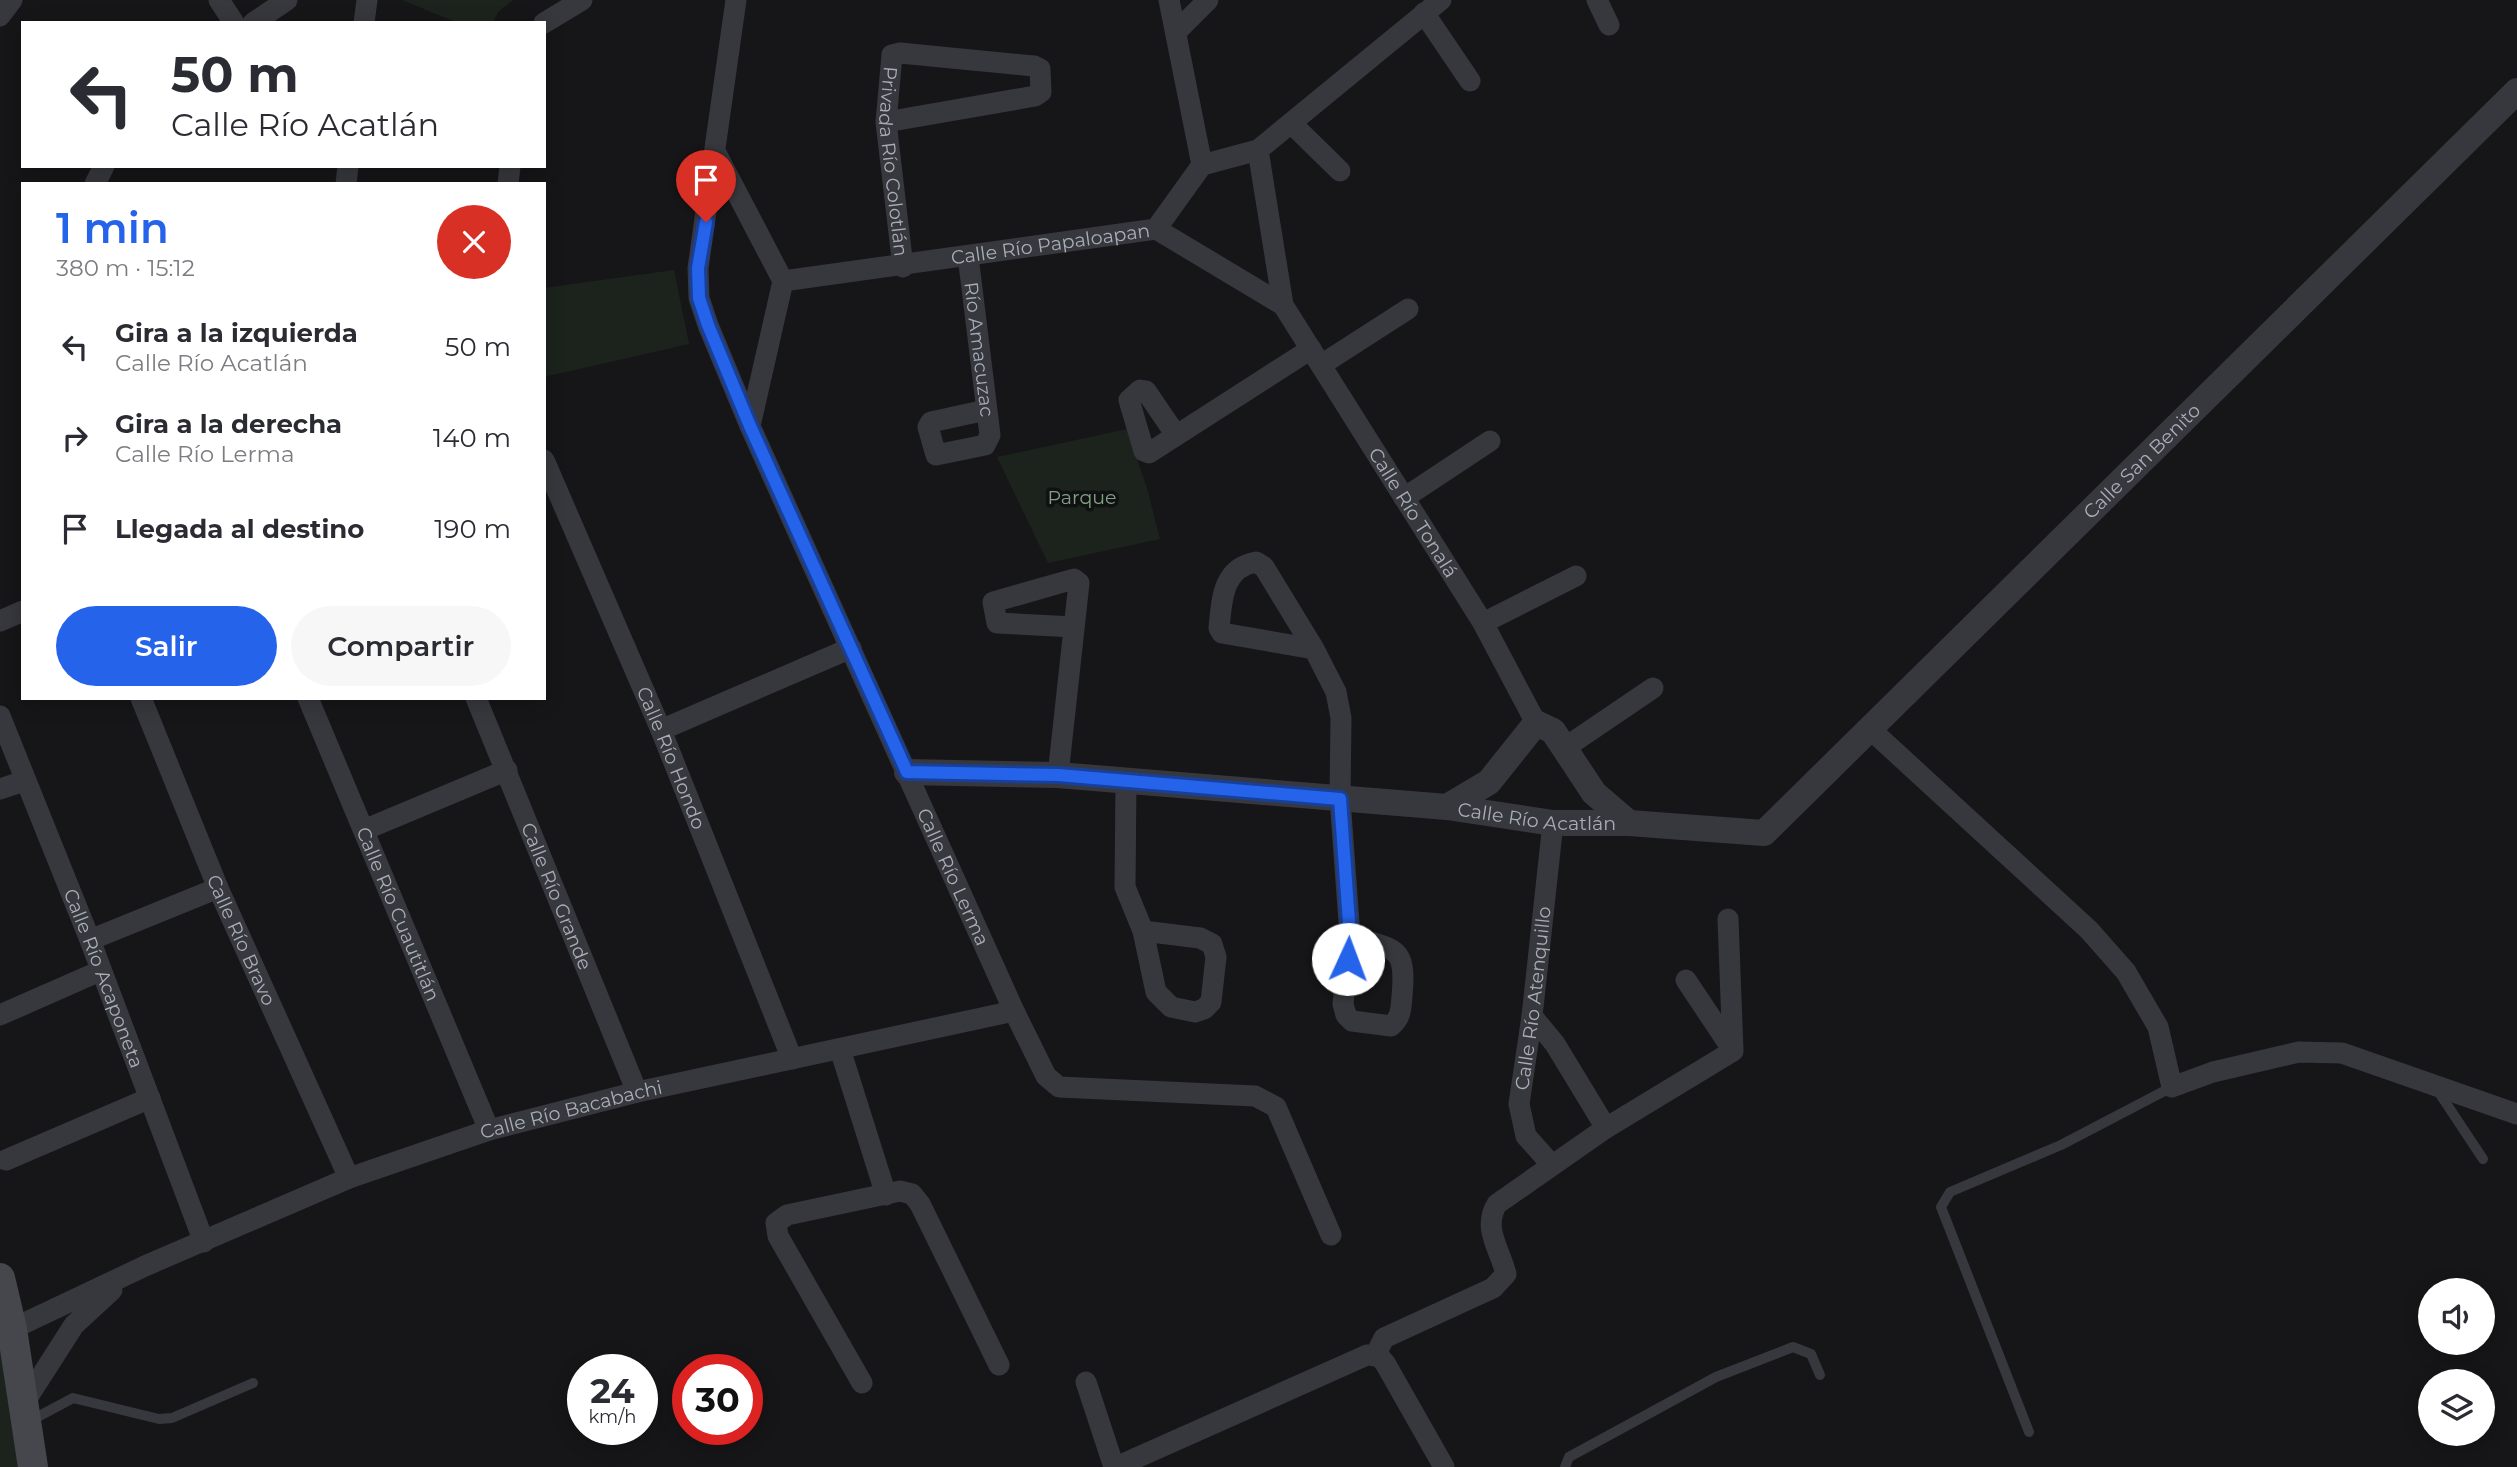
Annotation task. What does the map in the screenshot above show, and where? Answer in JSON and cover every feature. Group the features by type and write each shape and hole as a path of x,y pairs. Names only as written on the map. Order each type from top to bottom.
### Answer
{"main road":[{"path":"0,1278 12,1329 33,1467"}],"street":[{"path":"0,16 12,0"},
{"path":"219,0 233,21"},
{"path":"256,21 287,0"},
{"path":"364,21 366,0"},
{"path":"546,22 582,0"},
{"name":"Calle Río Lerma","path":"736,0 698,268 699,298 750,426 1014,1011 1046,1076 1059,1087 1255,1096 1266,1099 1276,1107 1331,1235"},
{"path":"1169,0 1202,165 1258,150 1293,125 1434,4 1470,81"},
{"path":"1177,31 1208,0"},
{"path":"1597,0 1609,25"},
{"name":"Privada Río Colotlán","path":"886,122 1035,96 1041,93 1043,86 1040,69 1034,66 900,53 892,55 886,122 902,267"},
{"name":"Calle San Benito","path":"1764,833 2517,91"},
{"path":"1293,125 1340,171"},
{"name":"Calle Río Tonalá","path":"1258,150 1283,306 1483,623 1536,723"},
{"path":"716,153 783,281 750,426"},
{"name":"Calle Río Papaloapan","path":"783,281 902,267 1156,229 1202,165"},
{"name":"Calle Río Tonalá","path":"1156,229 1283,306"},
{"name":"Río Amacuzac","path":"968,256 986,410 989,442 936,454 928,427 936,419 986,410"},
{"path":"1176,435 1408,309"},
{"path":"1404,498 1490,441"},
{"name":"Calle Río Hondo","path":"546,465 661,730 792,1059"},
{"path":"1314,649 1222,633 1223,589 1231,576 1248,563 1256,562 1264,567 1314,649 1336,692 1341,718 1340,799 1350,936"},
{"path":"1483,623 1576,576"},
{"path":"0,621 21,612"},
{"path":"1058,775 1074,627"},
{"path":"661,730 851,648"},
{"path":"1566,747 1653,688"},
{"name":"Calle Río Bravo","path":"142,700 218,888 349,1178"},
{"name":"Calle Río Cuautitlán","path":"309,700 489,1130"},
{"name":"Calle Río Grande","path":"478,700 637,1091"},
{"name":"Calle Río Acaponeta","path":"0,716 90,940 204,1242"},
{"name":"Calle Río Acatlán","path":"1447,807 1489,782 1536,723 1553,731 1594,793 1629,823"},
{"path":"1869,729 2089,930 2126,972 2158,1027 2172,1087 2213,1072 2299,1052 2342,1053 2517,1114"},
{"path":"363,830 507,769"},
{"name":"Calle Río Acatlán","path":"907,772 1058,775 1447,807 1553,823 1629,823 1764,833"},
{"path":"0,789 24,781"},
{"path":"1126,782 1125,887 1143,932"},
{"path":"1489,782 1501,817"},
{"path":"1580,822 1594,793"},
{"name":"Calle Río Atenquillo","path":"1551,1164 1526,1136 1519,1104 1532,1016 1553,823"},
{"path":"90,940 218,888"},
{"path":"1728,919 1733,1051"},
{"path":"0,1015 100,971"},
{"path":"1686,980 1733,1051"},
{"name":"Calle Río Bacabachi","path":"12,1329 145,1266 349,1178 489,1130 637,1091 1014,1011"},
{"path":"1532,1016 1555,1044 1606,1128"},
{"path":"840,1049 886,1195"},
{"path":"1375,1356 1384,1338 1493,1287 1506,1274 1489,1226 1490,1216 1497,1204 1606,1128 1733,1051"},
{"path":"6,1160 150,1098"},
{"path":"862,1383 778,1236 776,1223 787,1214 900,1191 912,1194 920,1204 999,1365"},
{"name":"Calle Río Bacabachi","path":"25,1413 74,1325 145,1266"},
{"path":"1086,1382 1115,1467 1367,1355 1375,1356 1385,1363 1444,1467"}],"lane":[{"path":"2435,1086 2483,1159"},
{"path":"2029,1432 1941,1207 1943,1200 1950,1192 2061,1145 2172,1087"},
{"path":"1565,1467 1569,1457 1716,1377 1793,1347 1811,1354 1821,1375"},
{"path":"25,1413 73,1398 159,1419 172,1418 253,1383"}],"green space":[{"path":"402,0 513,0 498,12 494,21 453,21"},
{"path":"674,270 689,344 546,377 546,288"},
{"name":"Parque","path":"1127,429 1147,488 1160,539 1048,563 997,457"},
{"path":"0,1315 24,1467 0,1467"}],"route":[{"path":"706,222 698,268 699,298 708,325 750,426 907,772 1058,775 1340,799 1350,936 1348,959"}]}
